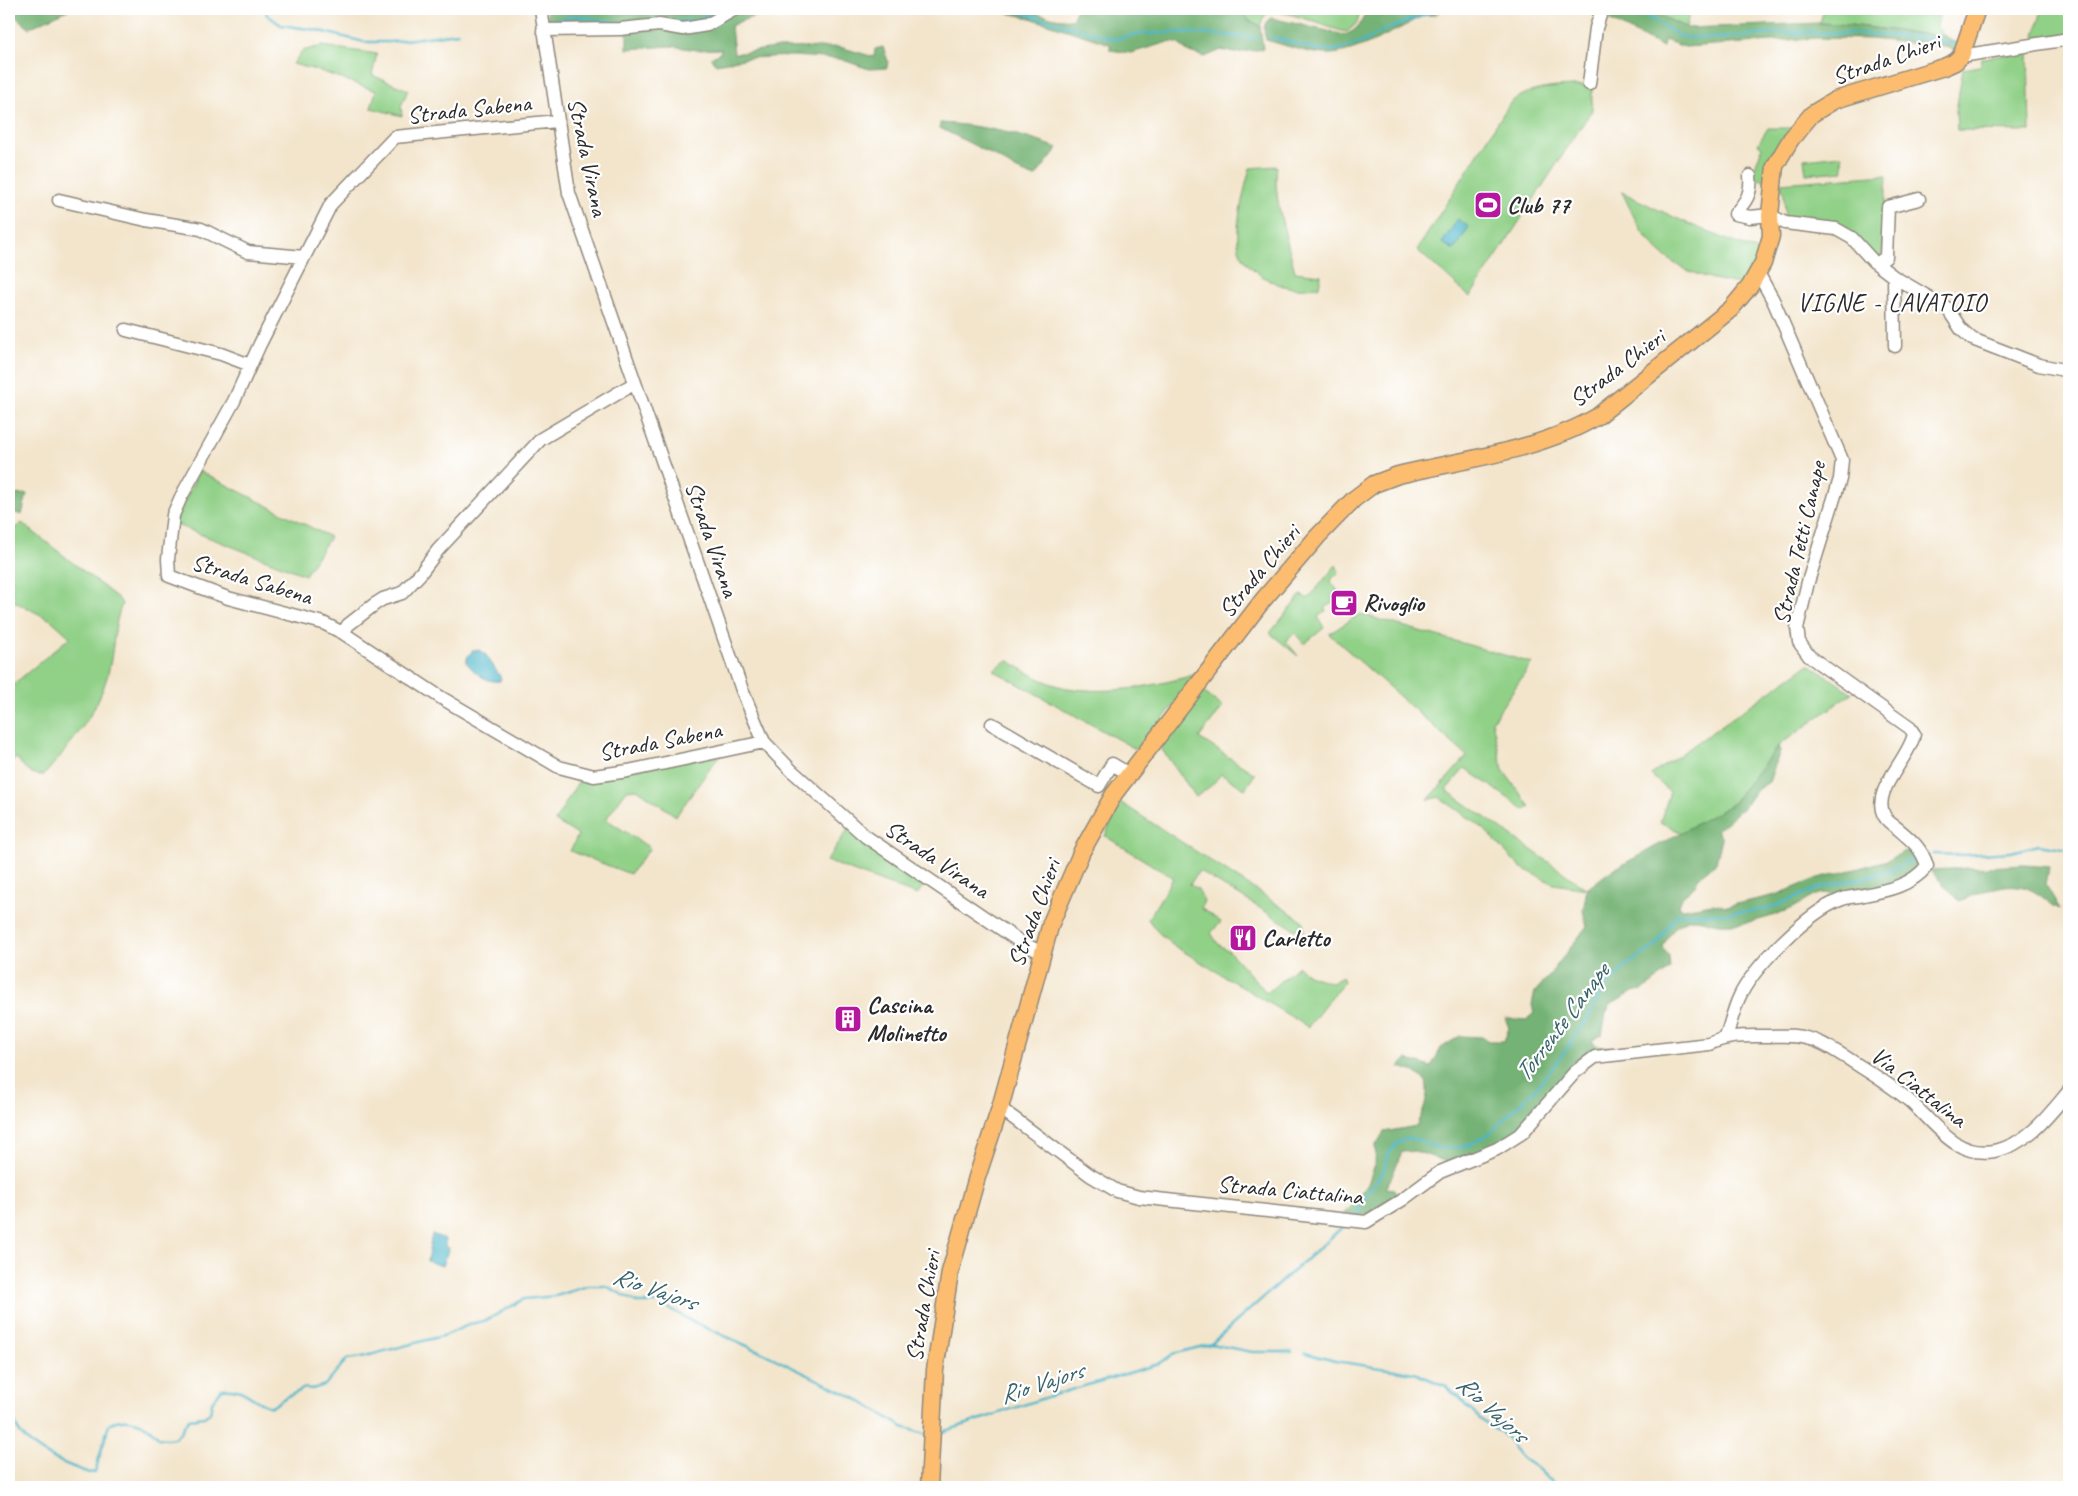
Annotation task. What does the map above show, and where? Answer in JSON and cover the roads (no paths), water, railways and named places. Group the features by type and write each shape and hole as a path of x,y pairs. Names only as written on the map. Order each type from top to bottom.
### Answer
{"main road":[{"name":"Strada Chieri","path":"929,1487 935,1370 950,1272 1000,1108 1051,923 1082,851 1114,794 1128,774 1263,600 1318,536 1363,491 1374,484 1398,475 1549,439 1576,429 1598,416 1731,309 1744,295 1758,273 1768,251 1771,236 1770,215 1775,166 1791,139 1812,114 1835,100 1955,62 1961,56 1977,9"}],"street":[{"name":"Strada Virana","path":"541,9 569,193 742,690 764,742 791,770 865,836 1019,941 1042,953"},
{"path":"544,30 620,29 652,25 683,29 707,25 735,9"},
{"path":"1588,84 1596,28 1602,9"},
{"name":"Strada Chieri","path":"1961,56 2069,39"},
{"name":"Strada Sabena","path":"557,121 395,137 331,204 250,365 234,401 181,497 173,516 168,559 169,576 228,598 323,622 503,736 559,767 594,776 628,772 764,742"},
{"path":"1750,176 1751,188 1748,197 1735,214 1750,217 1770,215 1785,223 1836,229 1852,238 1877,264 1894,277 1947,308 1961,329 1972,339 2039,365 2069,371"},
{"path":"1877,264 1886,257 1888,207 1919,199"},
{"path":"59,200 146,220 201,229 248,252 304,257"},
{"name":"Strada Tetti Canape","path":"1726,1037 1738,999 1758,968 1794,932 1818,912 1841,899 1884,891 1918,877 1927,866 1924,855 1914,842 1886,819 1880,807 1883,792 1907,753 1914,734 1910,728 1809,656 1799,642 1797,628 1808,582 1840,478 1842,460 1774,300 1758,273"},
{"path":"1894,277 1895,346"},
{"path":"126,330 221,354 250,365"},
{"path":"343,633 348,625 375,604 383,599 402,593 420,574 438,550 541,439 635,383"},
{"path":"992,724 1099,786 1112,764 1128,774"},
{"name":"Via Ciattalina","path":"1726,1037 1796,1036 1824,1044 1901,1094 1946,1138 1964,1147 1979,1151 1994,1151 2022,1139 2038,1127 2069,1090"},
{"name":"Strada Ciattalina","path":"1000,1108 1090,1175 1117,1191 1139,1197 1366,1222 1402,1200 1440,1172 1497,1149 1522,1132 1575,1072 1596,1057 1709,1044 1726,1037"}],"water":[{"path":"1458,219 1469,227 1454,250 1442,243"},
{"path":"473,650 479,650 486,655 501,678 500,681 485,679 469,666 466,662"},
{"path":"432,1234 445,1239 445,1246 449,1248 442,1266 427,1261"}],"waterway":[{"path":"265,9 267,15 281,25 316,30 364,42 390,42 458,33"},
{"path":"1007,9 1115,39 1137,34 1186,32 1257,38"},
{"path":"1271,37 1319,50 1337,50 1365,41 1382,31 1440,9"},
{"path":"1629,9 1642,14 1682,37 1718,38 1796,32 1872,34 1925,38 1957,45"},
{"path":"668,21 694,21 720,10"},
{"path":"554,20 576,16 623,23"},
{"name":"Torrente Canape","path":"1933,854 1964,855 2011,852 2038,845 2069,850"},
{"name":"Torrente Canape","path":"1354,1216 1359,1212 1365,1197 1384,1170 1389,1153 1397,1143 1406,1138 1415,1139 1439,1148 1465,1147 1489,1134 1536,1088 1567,1049 1589,1016 1602,991 1626,966 1655,946 1677,914 1730,913 1767,909 1822,887 1888,872 1917,857"},
{"name":"Torrente Canape","path":"1211,1344 1346,1224"},
{"name":"Rio Vajors","path":"9,1406 14,1422 21,1433 37,1449 89,1473 95,1472 109,1424 116,1421 130,1420 143,1424 159,1438 171,1439 178,1435 189,1419 204,1417 210,1413 212,1402 222,1389 243,1392 259,1402 272,1407 305,1388 312,1389 325,1385 347,1359 362,1357 446,1335 470,1324 487,1320 524,1299 556,1296 588,1286 606,1286 638,1303 660,1303 691,1321 761,1352 855,1398 903,1427 927,1435"},
{"name":"Rio Vajors","path":"937,1434 1047,1397 1159,1364 1173,1354 1211,1344 1252,1352 1292,1352"},
{"name":"Rio Vajors","path":"1305,1353 1335,1361 1414,1373 1446,1386 1459,1396 1466,1406 1486,1424 1500,1431 1522,1458 1547,1478 1562,1487"}],"place":[{"name":"Club 77","path":"1488,205"},
{"name":"Rivoglio","path":"1344,603"},
{"name":"Carletto","path":"1243,938"},
{"name":"Cascina Molinetto","path":"848,1019"}],"district":[{"name":"VIGNE - LAVATOIO","path":"1892,302"}]}
